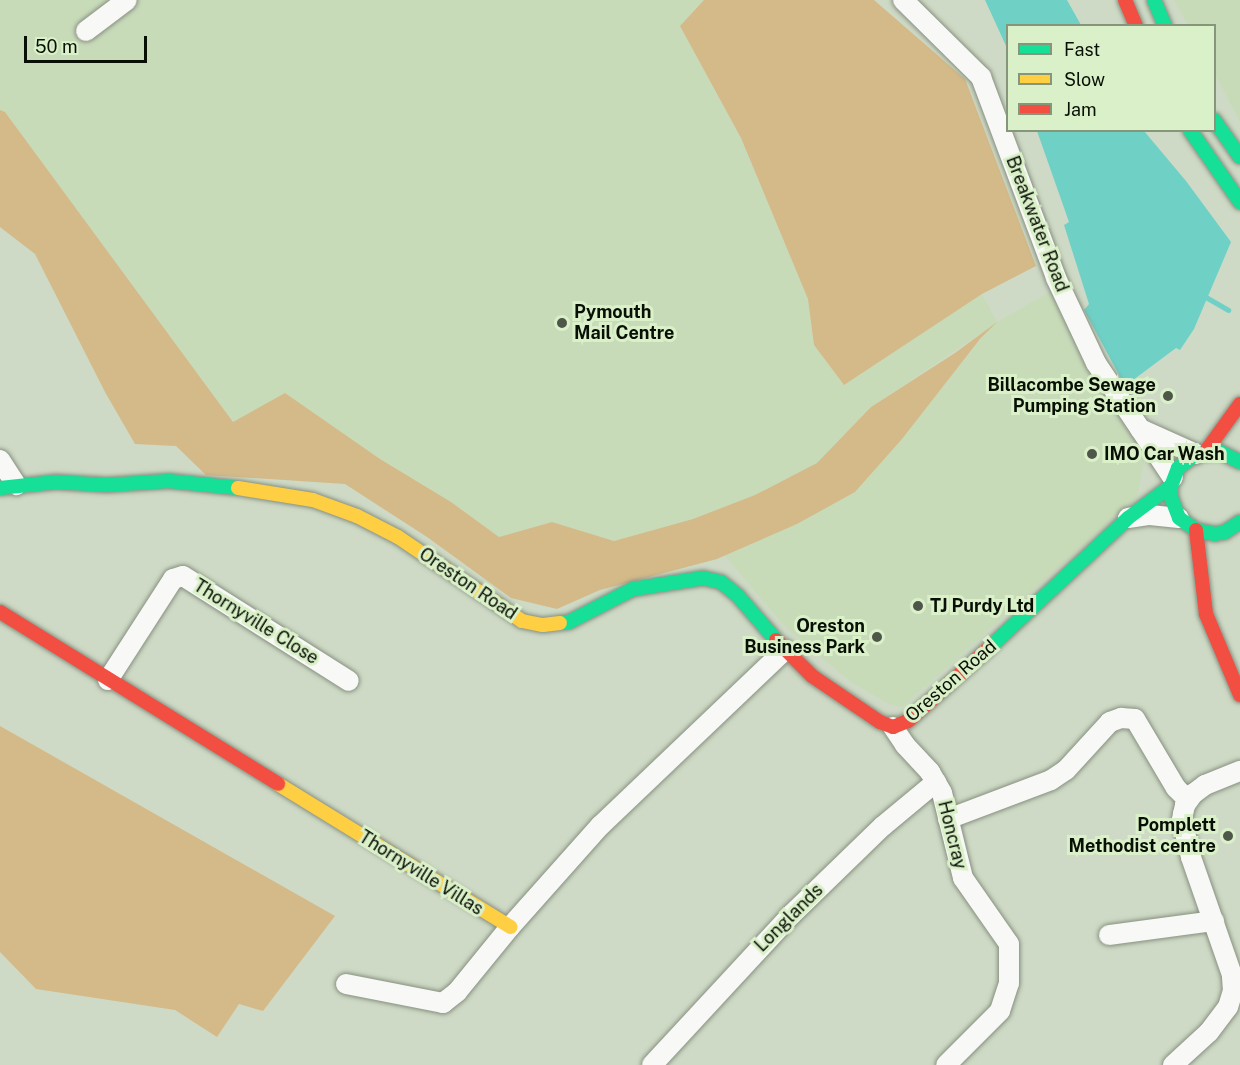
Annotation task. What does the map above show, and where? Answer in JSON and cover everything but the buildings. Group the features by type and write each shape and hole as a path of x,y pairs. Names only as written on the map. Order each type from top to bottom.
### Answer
{"street":[{"path":"86,31 127,0"},
{"name":"Breakwater Road","path":"903,0 981,77 1056,278 1096,363 1172,482"},
{"path":"1125,0 1135,24"},
{"path":"1155,0 1165,24"},
{"path":"1216,121 1240,157"},
{"path":"1191,132 1240,202"},
{"name":"Oreston Road","path":"8,486 56,482 107,485 168,481 220,485 313,500 357,516 398,537 522,621 543,625 569,622 633,589 704,578 721,582 738,596 785,650 812,676 880,722 893,727 908,721 943,691 1128,518 1172,482 1178,468 1201,452 1240,404"},
{"path":"1140,429 1201,452 1220,452 1240,462"},
{"path":"0,460 8,486"},
{"path":"1172,482 1171,497 1179,518"},
{"path":"1128,518 1150,515 1179,518 1196,530 1205,533 1225,532 1240,522"},
{"path":"1196,530 1206,614 1218,648 1240,695"},
{"path":"1219,547 1225,532"},
{"path":"1204,588 1213,561"},
{"name":"Thornyville Close","path":"108,681 173,579 183,576 348,681"},
{"name":"Thornyville Villas","path":"0,612 108,681 510,927"},
{"path":"346,984 442,1003 457,992 510,927 609,817 785,650"},
{"path":"948,819 1051,780 1066,770 1110,722 1121,718 1135,719 1176,789 1188,800"},
{"name":"Honcray","path":"893,727 905,745 933,777 942,794 963,878 1009,944 1011,958 1009,983 1000,1011 946,1065"},
{"path":"1173,1065 1209,1032 1236,994 1232,975 1182,820 1188,800 1205,785 1240,771"},
{"name":"Longlands","path":"652,1065 791,915 933,777"},
{"path":"1108,935 1214,921"}],"shaded area":[{"path":"0,0 704,0 680,26 741,138 808,299 814,345 844,385 982,294 997,322 1051,291 1145,457 1137,498 902,707 889,704 851,682 787,629 725,556 797,524 855,492 992,326 871,407 817,463 755,495 693,519 614,541 552,522 499,537 451,502 380,459 234,423 5,112 0,110"},
{"path":"704,0 874,0 965,79 1036,266 982,294 844,385 814,345 808,299 741,138 680,26"},
{"path":"1174,0 1240,0 1240,122 1216,76 1216,24 1187,24"},
{"path":"0,110 5,112 233,422 285,393 380,459 451,502 499,537 552,522 614,541 693,519 755,495 817,463 871,407 955,353 997,322 980,339 902,439 855,492 797,524 717,559 600,590 557,609 511,598 427,537 345,484 206,475 176,446 135,444 105,392 35,254 0,227"},
{"path":"0,726 335,916 263,1011 239,1004 217,1037 175,1010 36,989 0,952"}],"water":[{"path":"985,0 1067,0 1080,24 1006,24 1006,46"},
{"path":"1037,132 1145,132 1186,181 1231,242 1194,329 1180,350 1176,348 1125,386 1084,310 1089,304 1064,225 1069,222"}],"waterway":[{"path":"1204,296 1228,310"}],"traffic: fast":[{"path":"1154,0 1164,24"},
{"path":"1216,123 1240,157"},
{"path":"1191,132 1240,202"},
{"path":"1240,462 1220,452 1196,454 1178,468 1171,486 1171,497 1179,518 1196,530 1215,534 1225,532 1240,522"},
{"path":"0,488 56,482 107,485 169,481 238,488"},
{"path":"988,649 1128,518 1171,486"},
{"path":"560,623 569,622 633,589 703,578 721,582 738,596 776,640"}],"traffic: slow":[{"path":"238,488 313,500 357,516 398,537 522,621 543,625 560,623"},
{"path":"278,784 510,927"}],"traffic: jam":[{"path":"1125,0 1135,24"},
{"path":"1206,451 1240,404"},
{"path":"1196,530 1206,614 1240,695"},
{"path":"0,612 278,784"},
{"path":"776,640 812,676 880,722 893,727 908,721 988,649"}],"place":[{"name":"Pymouth Mail Centre","path":"562,323"},
{"name":"Billacombe Sewage Pumping Station","path":"1168,396"},
{"name":"IMO Car Wash","path":"1092,454"},
{"name":"TJ Purdy Ltd","path":"918,606"},
{"name":"Oreston Business Park","path":"877,637"},
{"name":"Pomplett Methodist centre","path":"1228,836"}]}
